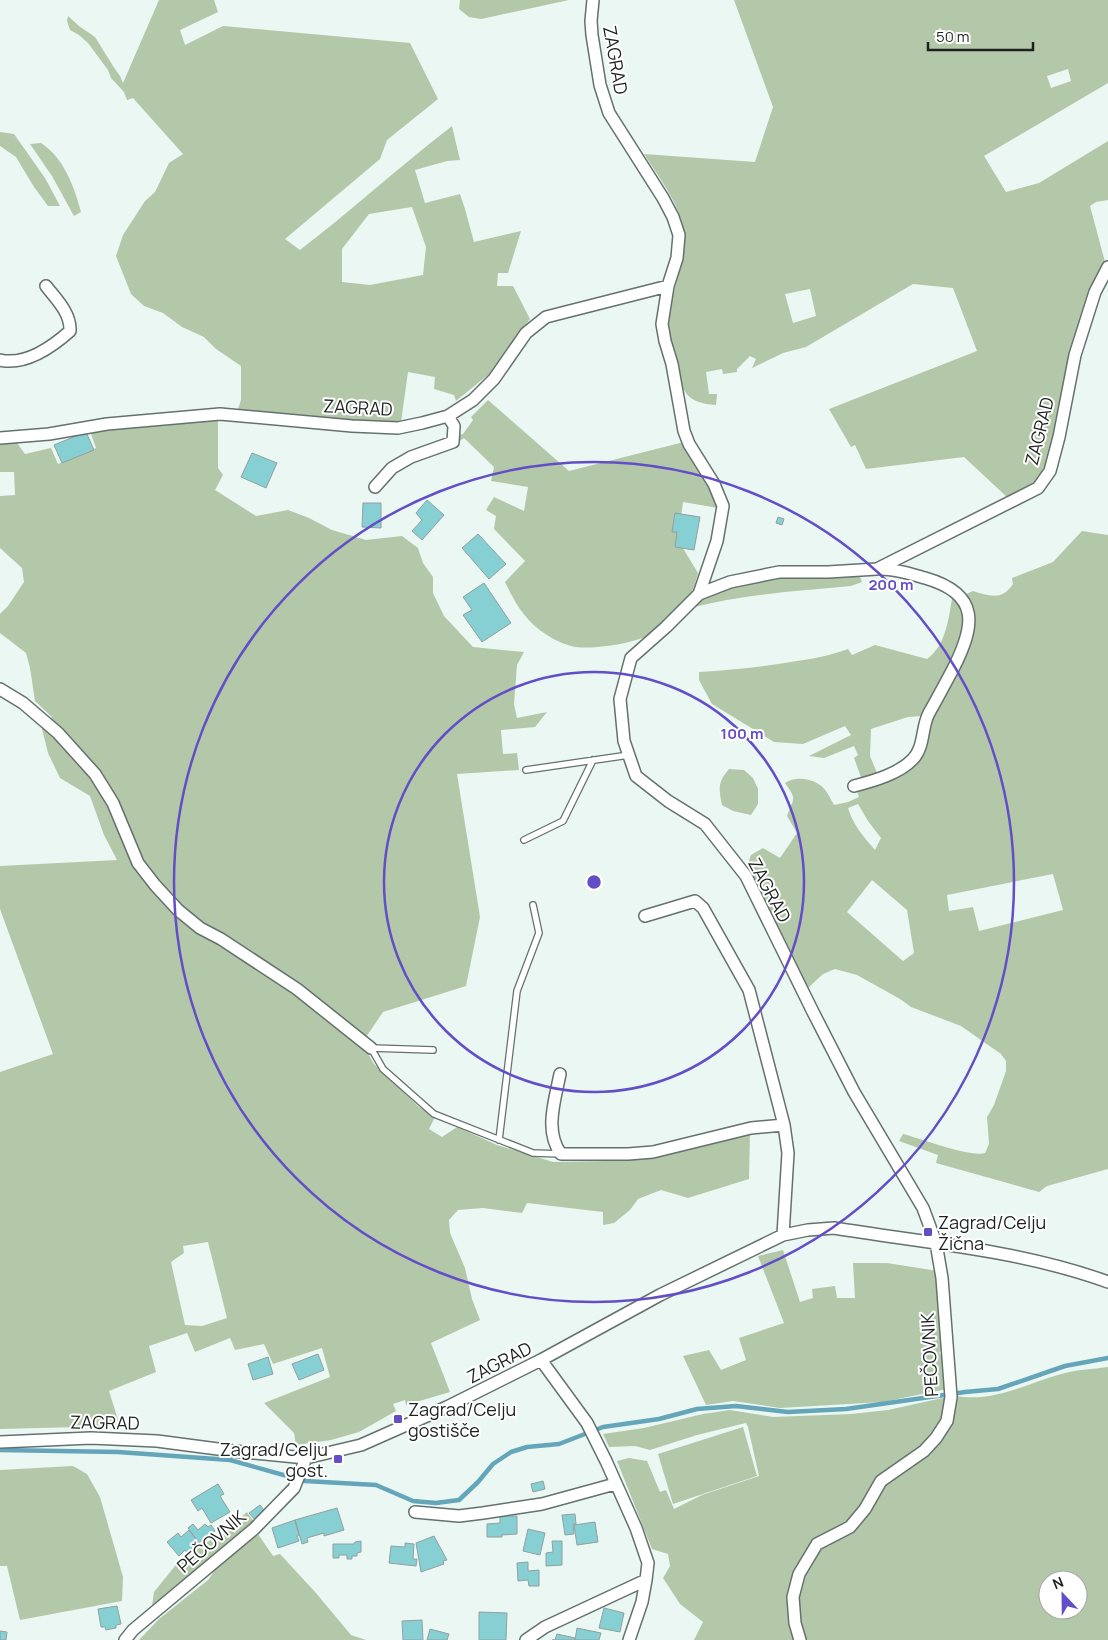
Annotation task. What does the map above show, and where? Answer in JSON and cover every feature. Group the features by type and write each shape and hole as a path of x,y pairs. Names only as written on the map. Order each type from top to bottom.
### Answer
{"street":[{"name":"ZAGRAD","path":"594,0 591,21 592,35 600,85 609,114 663,198 673,217 679,235 678,258 668,286 662,324 672,364 684,431 689,444 714,484 723,506 717,541 698,594 666,627 631,658 620,699 624,741 636,776 668,801 705,824 746,876 812,1012 854,1092 923,1208 936,1243"},
{"name":"ZAGRAD","path":"877,569 1038,488 1050,471 1076,355 1096,292 1108,266"},
{"path":"0,360 7,361 31,356 50,348 70,331 70,323 62,307 46,286"},
{"name":"ZAGRAD","path":"0,438 49,434 107,424 220,414 352,426 398,428 422,423 448,416 473,400 494,379 526,333 546,316 668,286"},
{"path":"375,487 392,468 411,457 453,442 454,426 448,416"},
{"name":"ZAGRAD","path":"698,594 730,582 779,572 893,569 935,581 952,589 962,598 967,606 969,616 965,646 927,718 921,747 912,760 896,770 870,782 854,786"},
{"path":"0,689 23,703 58,733 95,774 113,803 138,863 178,910 200,928 221,939 297,990 371,1048"},
{"path":"644,916 695,901 703,908 749,990 784,1125 788,1153 783,1235"},
{"path":"560,1074 550,1124 556,1147 561,1154 653,1152 751,1128 784,1125"},
{"name":"ZAGRAD","path":"0,1442 91,1438 156,1441 306,1458 361,1445 448,1407 541,1360 660,1295 783,1235 808,1230 834,1228 1021,1257 1080,1272 1108,1282"},
{"name":"PEČOVNIK","path":"800,1640 795,1623 793,1597 799,1574 817,1544 850,1527 865,1509 881,1481 924,1451 936,1438 947,1421 951,1397 942,1278 936,1243"},
{"path":"541,1360 587,1423 636,1528 648,1563 642,1602 629,1640"},
{"name":"PEČOVNIK","path":"125,1640 133,1630 254,1529 294,1488 306,1458"},
{"path":"416,1512 460,1516 483,1513 542,1504 615,1484"},
{"path":"526,1640 545,1627 646,1580"}],"lane":[{"path":"526,770 629,755"},
{"path":"524,840 563,820 593,760"},
{"path":"499,1140 517,991 539,933 533,905"},
{"path":"371,1048 433,1050"},
{"path":"371,1048 383,1069 434,1114 532,1153 561,1154"}],"green space":[{"path":"159,0 214,0 218,12 180,30 185,45 223,26 410,43 438,99 387,140 380,159 285,239 300,250 452,126 460,160 447,161 415,170 425,203 460,194 474,242 521,231 508,273 498,273 497,286 513,286 530,319 510,344 494,370 456,401 454,395 434,389 435,377 408,372 401,422 355,423 238,409 241,400 241,366 216,349 204,337 182,327 163,313 144,306 131,294 116,256 123,235 145,201 155,192 169,163 183,154 133,98 127,100 124,92 111,78 108,70 88,43 70,30 67,21 68,16 95,37 123,83","holes":["412,207 426,247 423,275 370,285 342,282 342,249 369,214"]},
{"path":"460,0 569,0 481,19 469,17 459,9"},
{"path":"734,0 1108,0 1108,83 984,156 1006,192 1039,183 1108,141 1108,200 1096,202 1090,206 1105,262 1098,276 1053,453 1038,483 1008,498 964,457 866,469 855,445 851,447 829,409 977,351 953,288 913,284 806,347 783,353 752,368 756,359 750,356 737,369 737,372 723,374 722,369 706,372 709,394 717,394 716,405 699,402 688,396 684,391 671,351 668,334 670,310 684,249 683,225 675,204 644,154 755,162 773,107","holes":["1068,69 1071,81 1051,88 1047,76","810,289 816,316 793,323 785,294"]},
{"path":"0,132 14,134 45,178 60,206 48,206 16,157 0,146"},
{"path":"41,143 56,156 67,173 81,212 74,216 52,176 30,144"},
{"path":"488,400 569,471 684,442 717,496 718,508 683,502 678,540 698,573 689,598 654,633 637,640 601,647 571,646 555,640 540,630 522,612 505,582 525,561 494,529 496,516 486,510 494,497 524,511 528,487 491,481 494,467 464,438 458,442 458,435 463,434 473,420 471,417"},
{"path":"218,418 218,468 223,475 215,490 256,516 288,510 332,530 366,540 402,536 418,548 423,563 433,577 433,593 444,616 473,647 524,652 517,665 514,704 517,718 547,712 535,727 501,730 503,754 517,753 519,770 457,774 480,917 466,986 383,1012 362,1043 374,1064 419,1107 435,1117 429,1129 442,1137 457,1127 497,1145 553,1162 651,1158 750,1133 749,1179 688,1198 661,1190 638,1199 630,1210 614,1223 603,1225 603,1212 527,1203 522,1213 483,1208 458,1210 449,1220 450,1233 465,1268 472,1299 480,1320 431,1343 450,1392 406,1405 405,1400 393,1404 396,1411 359,1432 331,1440 296,1445 294,1433 264,1403 330,1377 322,1348 273,1364 264,1344 235,1350 230,1338 195,1352 187,1333 149,1346 156,1372 109,1391 120,1426 0,1429 0,1072 53,1054 0,909 0,866 117,860 104,835 90,796 60,778 48,753 42,729 52,717 35,701 26,653 0,633 0,614 8,606 24,582 22,568 0,548 0,496 15,495 14,472 0,472 0,443 17,443 25,454 51,448 58,464 96,448 90,431","holes":["208,1242 227,1318 202,1326 185,1325 171,1262 184,1253 183,1246"]},
{"path":"1082,531 1108,535 1108,1169 1047,1186 1039,1192 936,1163 938,1155 899,1141 903,1134 969,1153 985,1153 989,1144 987,1117 994,1105 1006,1071 1006,1061 1001,1054 961,1026 911,1007 857,975 835,969 823,974 808,988 746,869 751,855 763,848 780,858 797,833 787,816 793,797 785,783 793,779 807,779 816,783 825,789 834,805 859,797 856,789 910,766 928,719 969,641 964,595 973,591 995,596 1000,595 1013,584 1012,578 1053,562","holes":["858,804 881,838 875,850 859,830 850,814 848,808","1053,874 1063,910 979,931 973,907 949,911 947,895","872,880 907,910 914,953 903,961 847,912"]},
{"path":"802,574 860,577 862,582 851,586 750,596 690,608 706,594 729,585"},
{"path":"953,593 966,618 961,647 922,716 908,717 871,729 870,756 877,773 862,780 854,758 858,755 854,746 824,758 809,756 851,735 845,726 803,744 774,742 712,704 699,680 699,672 798,661 848,649 852,655 875,645 927,659 934,653 943,638"},
{"path":"729,769 744,770 753,778 758,789 758,804 751,815 733,811 722,805 720,786 722,778"},
{"path":"783,1250 800,1302 813,1298 812,1289 835,1286 837,1298 855,1298 853,1263 887,1263 944,1272 946,1308 939,1321 947,1325 945,1348 939,1352 944,1361 947,1389 883,1402 780,1408 733,1401 706,1405 683,1356 709,1350 721,1370 746,1360 739,1338 784,1323 758,1256"},
{"path":"1108,1367 1108,1640 802,1640 797,1607 799,1586 809,1562 818,1549 854,1526 884,1483 929,1452 955,1396 970,1397 999,1394 1079,1370"},
{"path":"947,1397 941,1421 932,1436 848,1520 812,1540 789,1587 789,1606 794,1640 694,1640 703,1622 680,1604 663,1578 670,1566 668,1554 652,1549 617,1461 629,1458 647,1461 660,1492 666,1490 674,1509 702,1495 759,1476 748,1427 746,1423 697,1435 650,1450 635,1446 609,1447 603,1434 644,1428 703,1414 730,1410 773,1417 851,1414 888,1410"},
{"path":"743,1427 757,1476 673,1504 658,1454"},
{"path":"73,1466 87,1474 100,1497 123,1577 122,1601 20,1620 7,1566 0,1566 0,1470"},
{"path":"247,1512 256,1525 151,1613 154,1592 179,1561 227,1529"},
{"path":"258,1534 273,1556 280,1554 351,1635 366,1640 139,1640 159,1619 208,1580 218,1566"}],"building":[{"path":"86,432 94,450 62,463 54,445"},
{"path":"252,453 277,463 266,488 241,477"},
{"path":"427,500 444,515 422,540 412,531 422,520 416,513"},
{"path":"363,503 381,503 381,528 362,527"},
{"path":"675,513 700,517 694,550 675,547 677,532 672,532"},
{"path":"778,517 784,519 782,525 776,523"},
{"path":"478,534 506,564 489,579 462,548"},
{"path":"484,583 511,623 482,642 463,615 472,610 463,597"},
{"path":"318,1354 324,1370 299,1380 292,1364"},
{"path":"268,1357 273,1374 253,1380 248,1364"},
{"path":"543,1481 545,1489 533,1492 531,1484"},
{"path":"218,1484 224,1494 220,1496 230,1512 211,1523 202,1508 198,1511 191,1500"},
{"path":"260,1505 267,1514 257,1522 249,1513"},
{"path":"337,1508 344,1530 324,1536 324,1533 307,1538 308,1542 302,1544 295,1520"},
{"path":"575,1514 574,1534 565,1535 562,1515"},
{"path":"500,1516 517,1516 517,1534 487,1537 487,1524 500,1523"},
{"path":"295,1520 299,1541 278,1548 272,1528"},
{"path":"595,1522 598,1542 577,1545 574,1525"},
{"path":"193,1524 198,1530 205,1524 208,1527 211,1525 215,1531 199,1543 188,1528"},
{"path":"528,1529 545,1533 540,1555 523,1551"},
{"path":"189,1530 199,1543 187,1553 185,1550 179,1556 167,1542 178,1533 181,1537"},
{"path":"434,1536 447,1560 443,1561 444,1564 421,1572 416,1543"},
{"path":"361,1541 361,1552 357,1553 357,1556 352,1556 352,1559 347,1559 347,1555 339,1555 339,1558 333,1558 333,1544 354,1544"},
{"path":"552,1541 562,1541 562,1565 546,1566 546,1553 553,1552"},
{"path":"405,1543 414,1544 413,1559 417,1559 416,1566 389,1563 391,1546 405,1547"},
{"path":"528,1562 528,1571 539,1570 539,1586 529,1586 528,1580 518,1581 517,1563"},
{"path":"117,1606 121,1624 116,1625 116,1628 106,1630 105,1627 101,1627 98,1609"},
{"path":"604,1608 624,1613 620,1632 599,1628"},
{"path":"479,1612 507,1613 506,1640 479,1640"},
{"path":"422,1620 423,1640 403,1640 402,1621"},
{"path":"577,1628 601,1633 599,1640 575,1640"},
{"path":"430,1629 449,1634 447,1640 427,1640"},
{"path":"0,1631 7,1632 6,1640 0,1640"},
{"path":"557,1634 575,1638 575,1640 555,1640"}],"waterway":[{"path":"0,1450 118,1452 230,1460 305,1481 376,1485 413,1501 436,1503 459,1500 493,1464 511,1452 527,1447 559,1444 603,1427 659,1419 697,1409 736,1406 788,1412 846,1409 998,1389 1065,1366 1108,1358"}],"place":[{"name":"Zagrad/Celju Žična","path":"928,1232"},
{"name":"Zagrad/Celju gostišče","path":"398,1419"},
{"name":"Zagrad/Celju gost.","path":"338,1459"}]}
